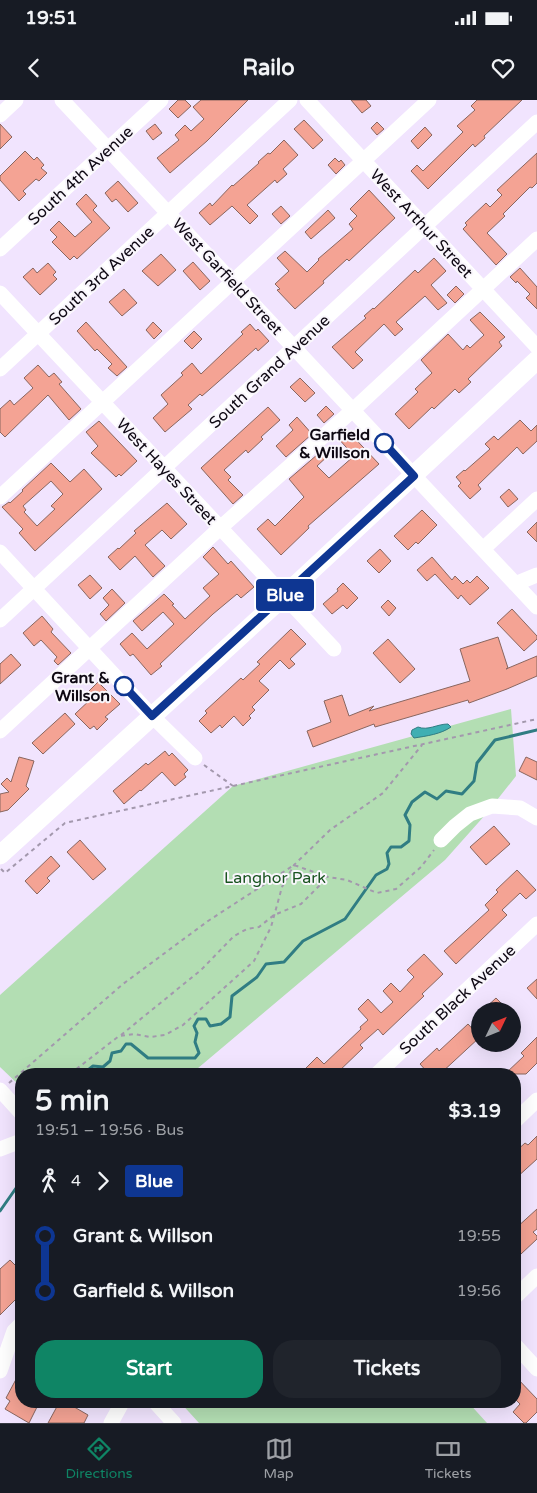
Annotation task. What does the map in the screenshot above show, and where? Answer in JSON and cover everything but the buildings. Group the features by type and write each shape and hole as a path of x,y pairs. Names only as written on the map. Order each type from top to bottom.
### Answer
{"main road":[{"path":"0,855 284,596 537,360"}],"street":[{"path":"0,115 16,100"},
{"name":"West Garfield Street","path":"62,100 169,212 537,607"},
{"name":"South 4th Avenue","path":"0,250 161,100"},
{"name":"South 3rd Avenue","path":"0,369 290,100"},
{"name":"West Arthur Street","path":"307,100 537,346"},
{"path":"0,497 430,100"},
{"name":"South Grand Avenue","path":"0,620 537,122"},
{"path":"0,731 220,528 353,410 537,239"},
{"name":"West Hayes Street","path":"0,292 334,649"},
{"path":"483,549 537,499"},
{"path":"0,552 152,716 195,758"},
{"path":"515,584 537,575"},
{"path":"442,840 470,814 492,806 520,808 537,818"},
{"name":"South Black Avenue","path":"383,1068 537,924"},
{"path":"0,1090 15,1106"},
{"path":"521,1115 537,1100"},
{"path":"0,1149 15,1143"},
{"path":"521,1291 537,1276"},
{"path":"0,1371 15,1330"},
{"path":"521,1352 537,1369"},
{"path":"111,1423 119,1408"},
{"path":"160,1408 174,1423"}],"path":[{"path":"0,868 5,873 65,823 537,719"},
{"path":"26,1068 123,984 208,921 294,866 330,830 383,793 422,744"},
{"path":"195,758 233,786"},
{"path":"294,866 328,877 347,880 377,893 396,889 421,866 442,840"},
{"path":"119,1036 134,1034 150,1037 165,1035 183,1025 254,961 271,927 282,887 294,866"},
{"path":"78,1068 195,975 234,936 247,929 259,926 274,915 301,904 328,877"},
{"path":"0,1090 15,1077"}],"green space":[{"name":"Langhor Park","path":"511,709 516,776 486,814 445,860 198,1068 15,1068 15,1081 0,1067 0,995 233,786"},
{"path":"185,1408 473,1408 487,1423 199,1423"}],"shaded area":[{"path":"448,724 451,727 434,734 414,738 411,734 412,730 418,727 425,728"}],"waterway":[{"path":"90,1068 93,1066 103,1067 110,1061 112,1053 121,1051 126,1044 131,1044 148,1058 195,1058 199,1053 195,1042 197,1033 194,1026 198,1019 206,1019 210,1026 221,1024 230,1017 232,996 257,977 266,964 284,962 303,941 345,919 376,875 387,869 389,864 387,853 391,847 401,847 409,841 410,825 405,815 412,802 425,792 437,799 446,791 462,794 474,781 477,763 495,740 537,730"},
{"path":"0,1211 15,1190"}],"bus line":[{"name":"Blue","path":"124,686 152,716 414,476 384,443"}],"place":[{"name":"Garfield & Willson","path":"384,443"},
{"name":"Grant & Willson","path":"124,686"}]}
